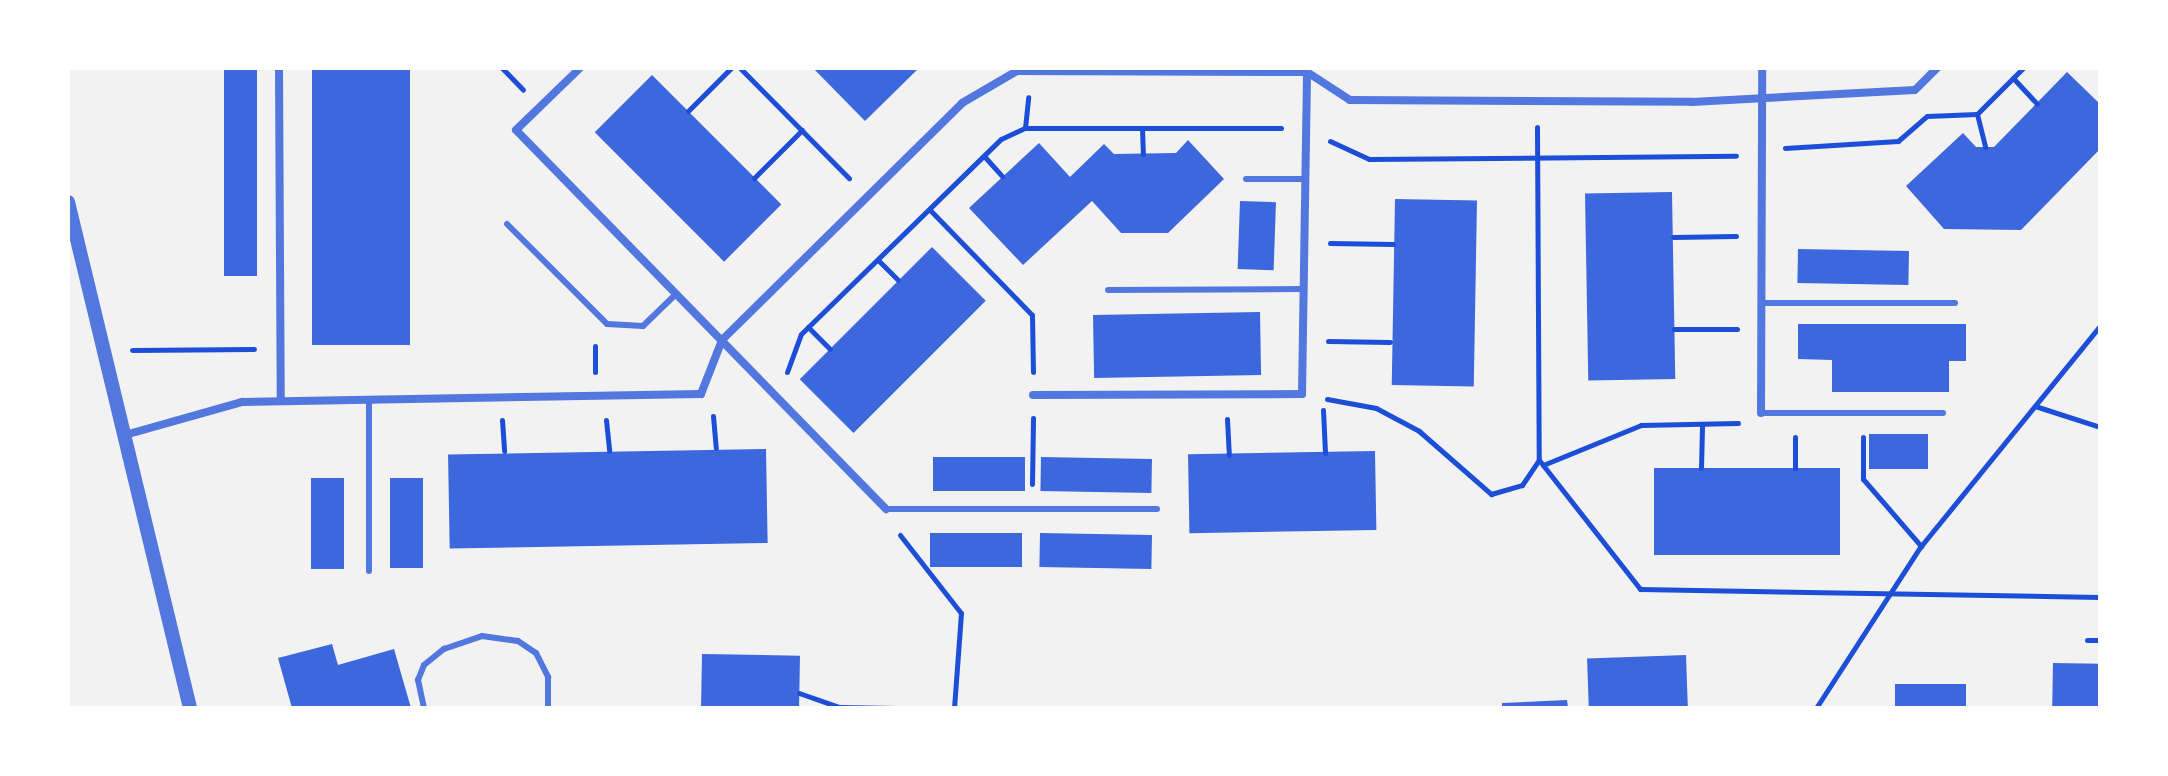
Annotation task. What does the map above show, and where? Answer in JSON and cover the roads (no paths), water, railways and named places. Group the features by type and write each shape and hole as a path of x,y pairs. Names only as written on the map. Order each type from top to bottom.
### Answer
{"street":[{"path":"279,68 281,400"},
{"path":"580,68 516,130 886,509"},
{"path":"1761,413 1762,68"},
{"path":"125,435 242,402 701,394 722,340 969,96 1016,69 1307,70 1350,100 1536,102 1762,100 1915,90 1937,68"},
{"path":"1033,395 1302,394 1307,70"},
{"path":"68,202 107,351 190,708"}],"lane":[{"path":"1246,179 1306,179"},
{"path":"507,224 607,324 643,326 676,294"},
{"path":"1108,290 1304,289"},
{"path":"1761,303 1955,303"},
{"path":"369,399 369,571"},
{"path":"1761,413 1943,413"},
{"path":"886,509 1157,509"},
{"path":"424,708 418,680 424,665 444,649 482,636 518,641 536,653 548,677 548,708"}]}
